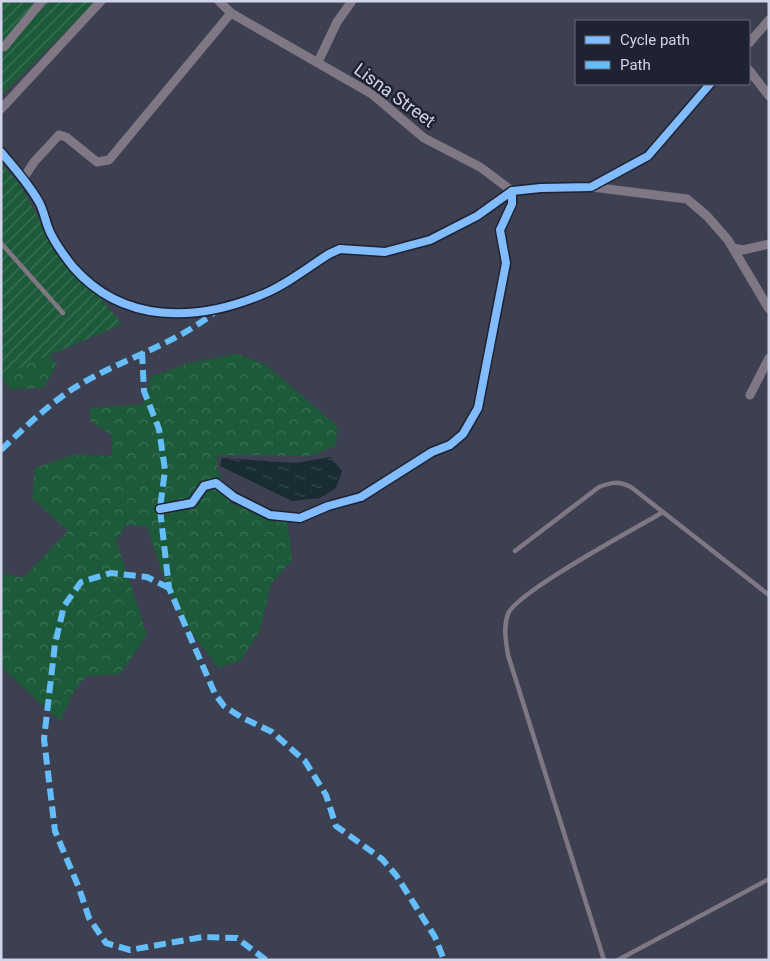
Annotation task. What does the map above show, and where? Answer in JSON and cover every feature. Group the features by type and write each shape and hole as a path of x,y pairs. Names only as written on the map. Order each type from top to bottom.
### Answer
{"street":[{"path":"4,47 42,1"},
{"path":"1,109 101,1"},
{"name":"Lisna Street","path":"219,1 231,13 372,94 424,138 480,167 512,191"},
{"path":"318,62 337,22 352,1"},
{"path":"23,179 34,162 59,135 66,137 97,162 109,160 231,13"},
{"path":"750,42 769,20"},
{"path":"750,71 769,96"},
{"path":"591,187 648,156 709,85"},
{"path":"1,152 40,204 52,236 73,267 102,293 138,310 172,313 217,310 263,295 329,254 340,250 386,252 430,240 477,216 512,191 541,188 591,187 687,199 707,216 733,248 769,309"},
{"path":"733,248 744,250 769,244"},
{"path":"750,395 769,358"}],"lane":[{"path":"1,243 64,313"},
{"path":"515,551 599,487 612,482 631,487 769,595"},
{"path":"604,960 508,655 505,636 508,613 514,604 537,587 663,512"},
{"path":"618,960 769,879"}],"green space":[{"path":"1,1 96,1 1,96"},
{"path":"1,163 21,186 49,236 122,324 1,376"},
{"path":"1,315 36,337 57,365 43,388 11,389 1,378"},
{"path":"238,354 266,365 338,427 336,445 311,456 217,455 217,467 231,504 287,519 292,560 271,584 260,631 241,660 218,668 182,619 162,572 147,526 126,525 116,540 147,635 120,674 86,676 73,693 60,721 5,671 1,664 1,573 23,578 68,531 32,498 35,468 72,455 112,456 112,435 91,422 90,408 143,404 151,377 188,363"}],"water":[{"path":"330,457 342,471 336,488 320,498 292,501 220,466 222,458 296,463"}],"marked path":[{"path":"1,450 26,426 71,390 89,379 182,334 216,311"},
{"path":"142,352 144,391 159,429 165,470 160,509 169,588 215,694 224,706 241,717 272,732 305,761 326,795 336,826 382,859 396,875 435,937 444,960"},
{"path":"169,588 147,577 111,573 81,582 64,606 55,644 44,739 55,831 79,888 89,918 106,943 130,950 203,937 237,938 266,960"}],"cycle path":[{"path":"1,152 36,197 56,244 73,267 93,286 114,299 137,308 161,312 186,313 211,310 261,295 279,287 329,254 340,249 385,252 430,240 477,216 512,191 541,188 591,187 648,156 709,85"},
{"path":"160,509 192,503 204,486 216,483 234,497 270,515 300,518 328,506 361,497 432,452 450,445 463,434 478,408 506,263 500,230 512,204 512,191"}]}
